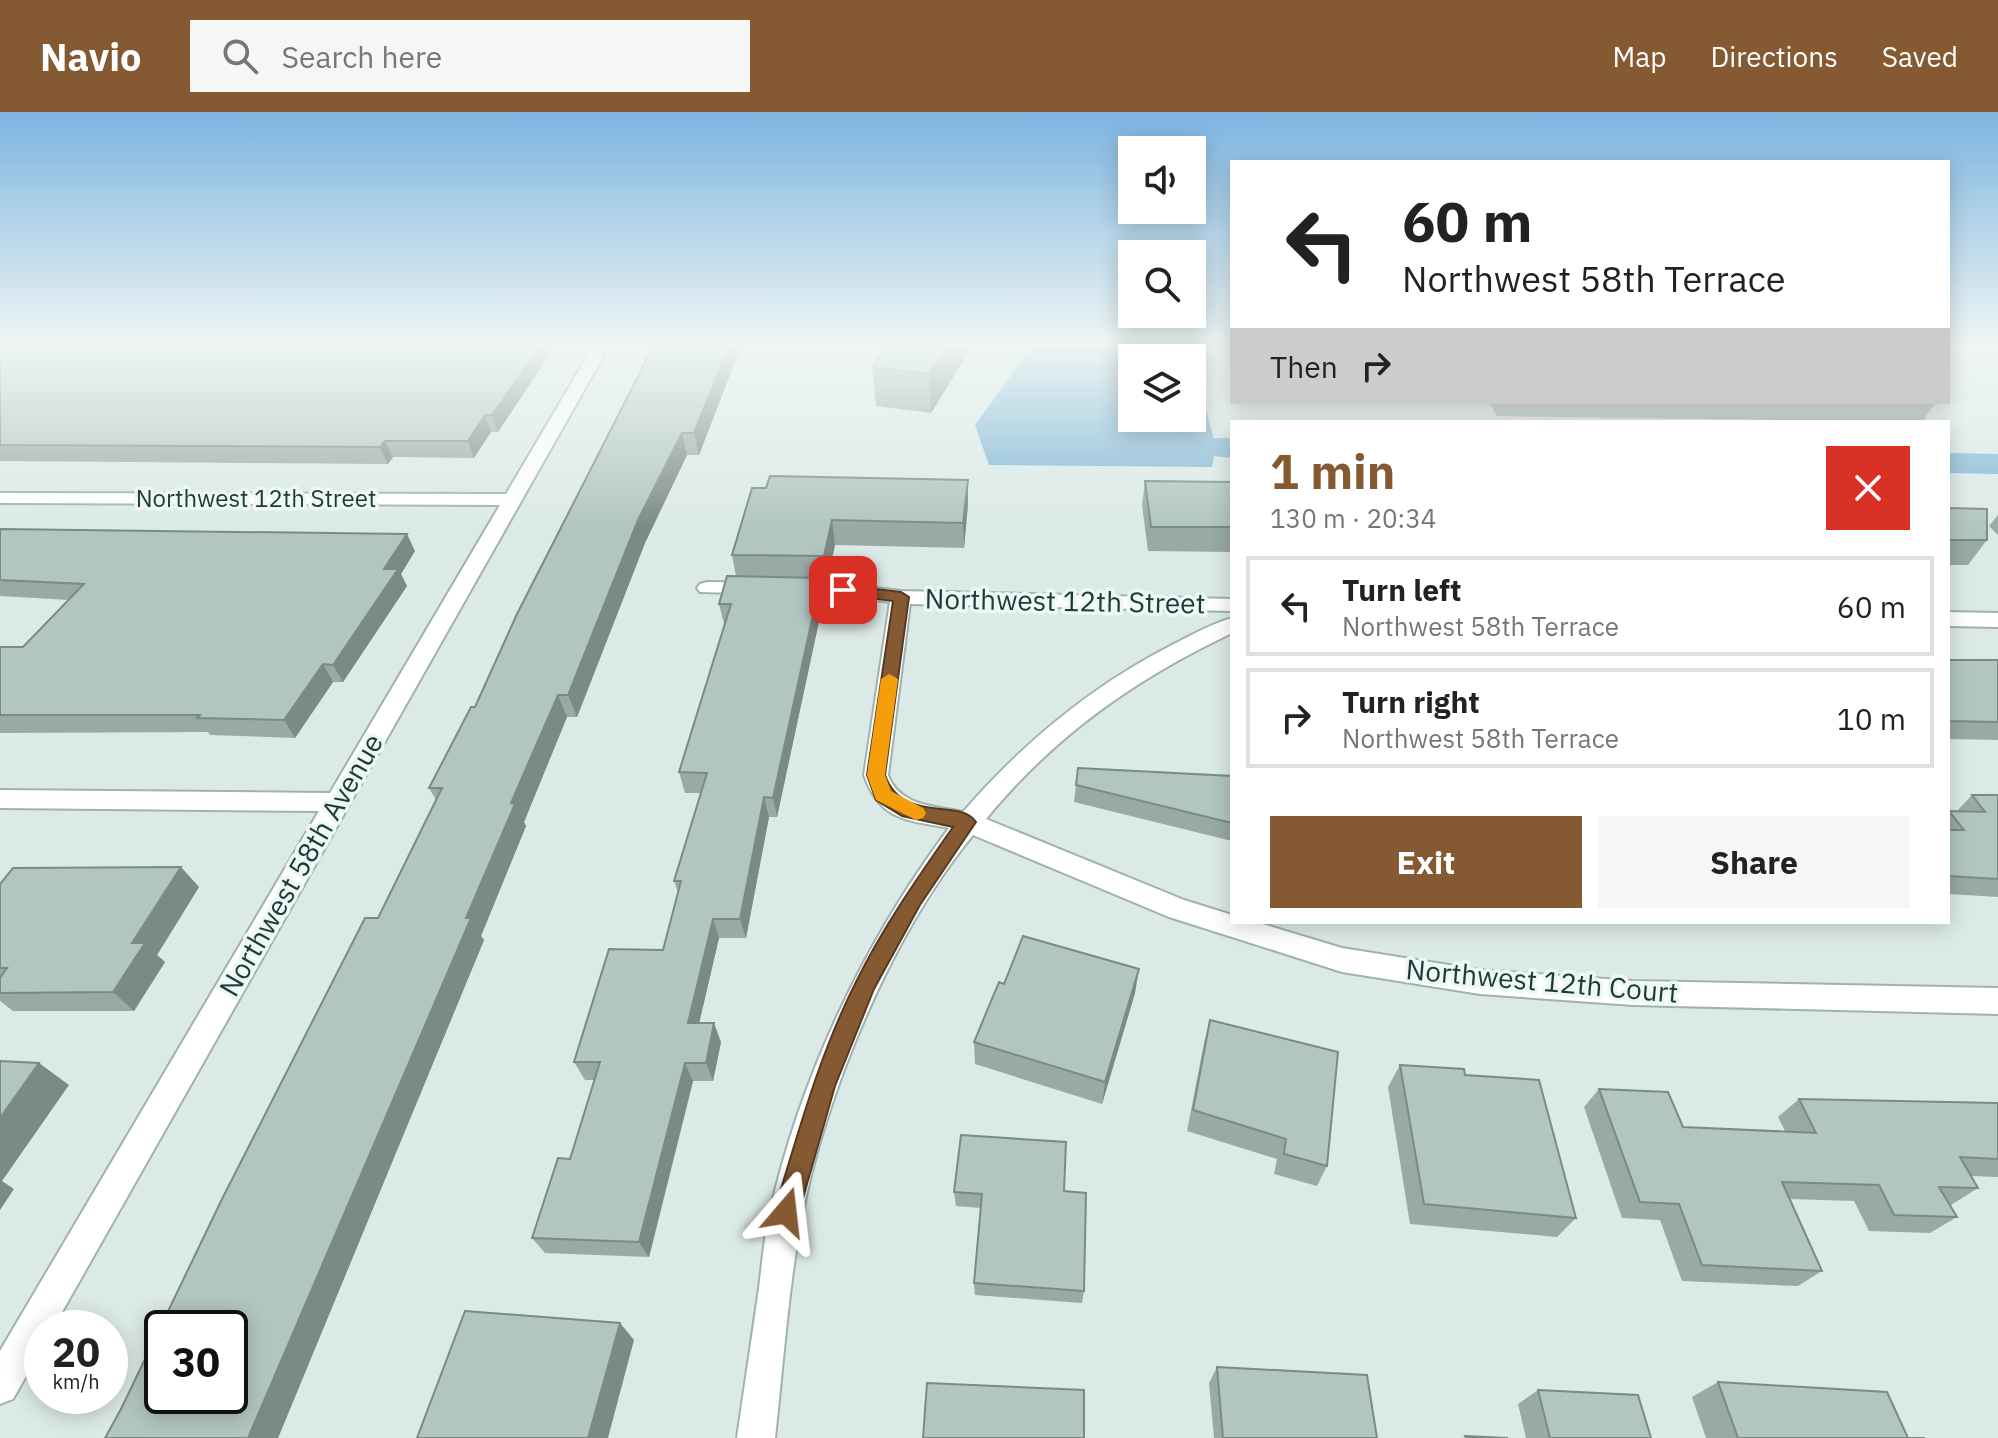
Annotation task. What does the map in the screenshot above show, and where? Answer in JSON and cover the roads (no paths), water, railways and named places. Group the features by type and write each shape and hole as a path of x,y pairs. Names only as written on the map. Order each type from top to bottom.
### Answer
{"street":[{"name":"Northwest 58th Avenue","path":"0,1386 567,405"},
{"name":"Northwest 12th Street","path":"0,498 512,500"},
{"name":"Northwest 12th Street","path":"707,588 843,590 901,597 1230,605"},
{"name":"Northwest 12th Court","path":"901,597 876,775 883,795 909,811 967,822 1178,909 1342,960 1480,982 1633,993 1998,1001"},
{"path":"1950,619 1998,620"},
{"path":"756,1438 786,1212 824,1086 864,986 913,900 967,822 1051,735 1101,697 1188,645 1230,626"},
{"path":"0,799 337,802"}],"water":[{"path":"989,405 1118,405 1118,432 1206,432 1206,409 1216,448 1212,467 989,465 975,425"}],"waterway":[{"path":"1216,448 1230,448"},
{"path":"1950,463 1998,464"}]}
